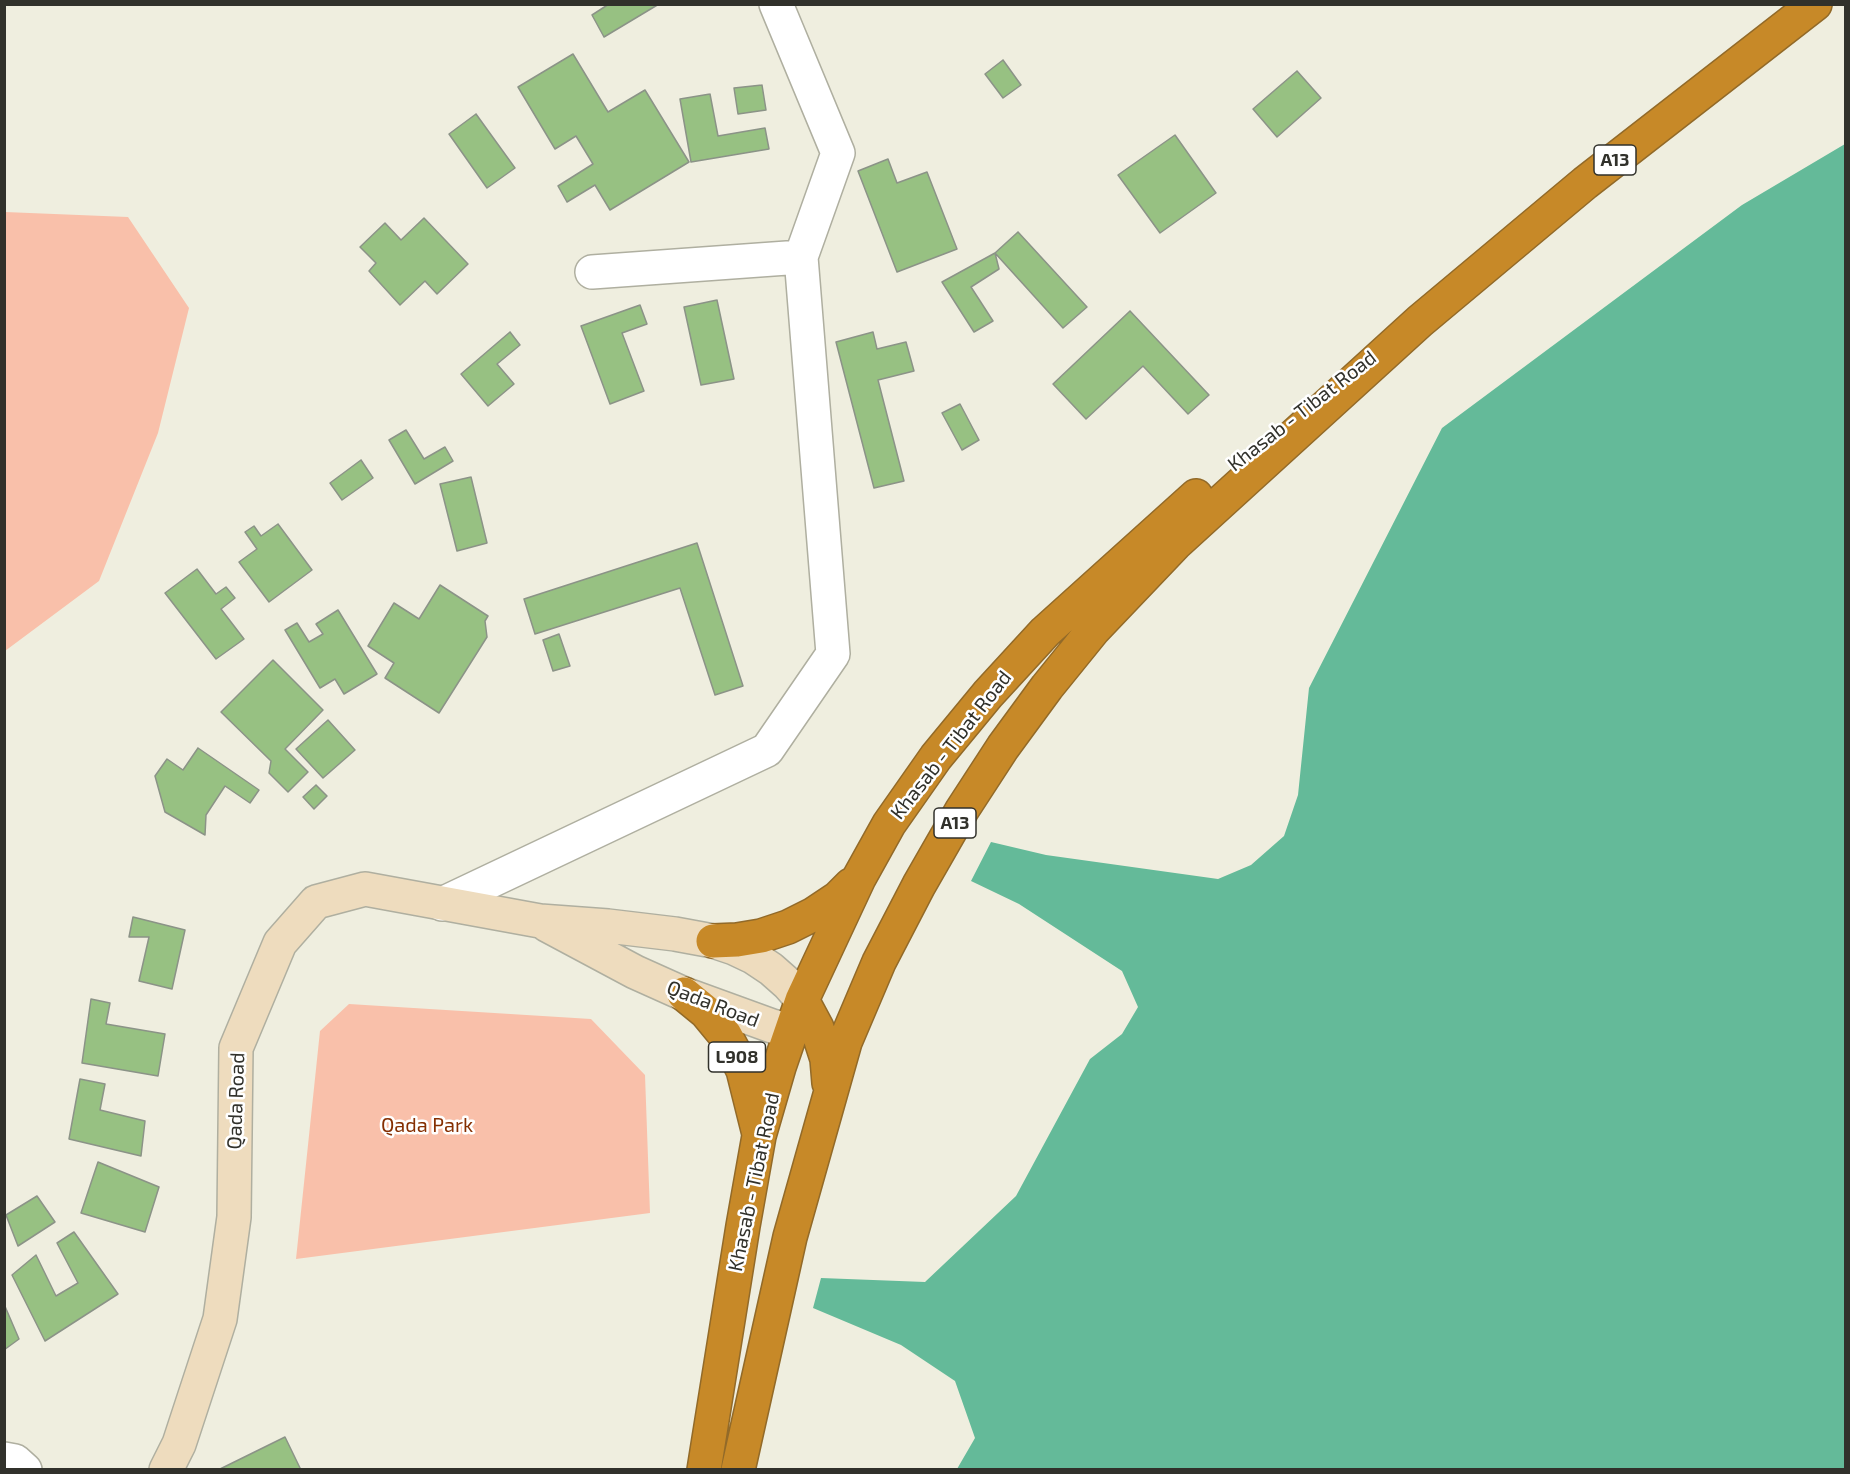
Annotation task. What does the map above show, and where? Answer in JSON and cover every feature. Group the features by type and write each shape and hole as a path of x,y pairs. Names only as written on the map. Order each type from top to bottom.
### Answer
{"highway":[{"name":"Khasab - Tibat Road","path":"738,1470 790,1237 844,1042 879,962 918,885 962,810 1003,747 1047,687 1094,629 1175,544 1420,321 1585,183 1815,4"},
{"name":"Khasab - Tibat Road","path":"704,1470 759,1137 779,1067 805,1030 802,1000 859,878 889,824 936,758 988,694 1045,632 1160,526 1214,480 1316,398 1420,321"},
{"name":"L908","path":"713,941 761,936 788,927 838,898 859,878"},
{"name":"L908","path":"684,994 706,1012 725,1035 734,1052 743,1070 759,1137"},
{"path":"829,1091 827,1059 805,1030 836,1021 852,1010 865,996"}],"street":[{"path":"442,904 767,750 833,654 801,257 838,153 776,4"},
{"path":"592,272 801,257"},
{"name":"Qada Road","path":"166,1470 179,1444 220,1319 234,1217 236,1048 280,944 316,902 365,889 540,921 619,927 713,941 753,957 780,976 802,1000"},
{"name":"Qada Road","path":"540,921 587,948 684,994 772,1026 805,1030"},
{"path":"4,1459 15,1461 24,1470"}],"green space":[{"path":"5,212 128,217 189,308 158,433 99,581 5,651"},
{"name":"Qada Park","path":"349,1004 591,1019 645,1075 650,1213 296,1259 320,1031"}],"shaded area":[{"path":"1845,144 1845,1469 957,1469 975,1438 955,1381 901,1345 813,1308 821,1278 925,1282 1016,1196 1090,1059 1122,1034 1138,1007 1122,971 1019,904 971,881 991,842 1046,855 1218,879 1251,865 1284,836 1298,795 1309,688 1442,428 1742,205"}],"building":[{"path":"609,4 659,4 604,37 592,15"},
{"path":"573,54 608,112 645,90 689,162 610,210 595,185 567,202 558,186 593,164 576,136 555,149 518,87"},
{"path":"1003,60 1021,85 1003,98 985,74"},
{"path":"1297,71 1321,98 1277,137 1253,109"},
{"path":"762,85 766,110 738,114 734,88"},
{"path":"710,94 718,136 765,128 769,149 691,162 680,99"},
{"path":"476,114 515,168 487,188 449,134"},
{"path":"1175,135 1216,193 1160,233 1118,175"},
{"path":"888,159 897,183 927,172 957,249 897,272 858,171"},
{"path":"424,218 468,264 437,294 425,281 400,305 369,271 376,263 360,247 385,223 401,240"},
{"path":"1018,232 1087,307 1063,328 995,253"},
{"path":"995,253 999,269 971,287 993,321 974,332 942,282"},
{"path":"717,300 734,379 701,385 684,307"},
{"path":"640,305 647,324 622,333 644,391 610,404 581,326"},
{"path":"1130,311 1209,395 1188,414 1143,366 1086,419 1053,384"},
{"path":"510,332 520,345 497,364 514,384 488,406 461,374"},
{"path":"873,332 877,349 906,342 914,371 878,380 904,481 874,488 836,342"},
{"path":"960,404 979,440 962,450 942,413"},
{"path":"406,430 424,459 445,447 453,461 415,484 389,440"},
{"path":"361,460 373,478 342,500 330,483"},
{"path":"471,477 487,543 457,551 440,484"},
{"path":"278,524 312,570 269,602 239,562 257,549 245,532 254,526 261,536"},
{"path":"697,543 743,686 715,695 680,588 535,634 524,599"},
{"path":"197,569 216,594 226,587 235,598 221,609 244,639 216,659 165,593"},
{"path":"440,585 488,616 485,621 487,637 439,713 385,678 394,663 368,646 394,603 419,619"},
{"path":"338,610 377,674 344,694 335,679 320,688 285,630 297,623 309,642 323,634 316,624"},
{"path":"559,634 570,666 553,671 543,640"},
{"path":"273,660 323,710 285,749 308,772 288,792 269,773 271,761 221,712"},
{"path":"328,720 355,750 323,778 296,749"},
{"path":"198,748 259,790 250,803 225,786 206,815 205,835 165,812 155,776 167,759 183,770"},
{"path":"316,785 327,796 314,809 303,797"},
{"path":"133,917 185,930 172,989 139,981 149,937 129,937"},
{"path":"91,999 110,1003 106,1024 165,1034 158,1076 82,1063"},
{"path":"80,1079 105,1084 100,1110 145,1121 141,1156 69,1139"},
{"path":"98,1162 159,1187 145,1232 81,1213"},
{"path":"37,1196 55,1222 18,1246 6,1215"},
{"path":"74,1232 118,1294 45,1341 12,1275 36,1255 56,1296 78,1283 57,1243"},
{"path":"4,1304 19,1339 4,1350"},
{"path":"285,1437 301,1470 218,1470"}]}
